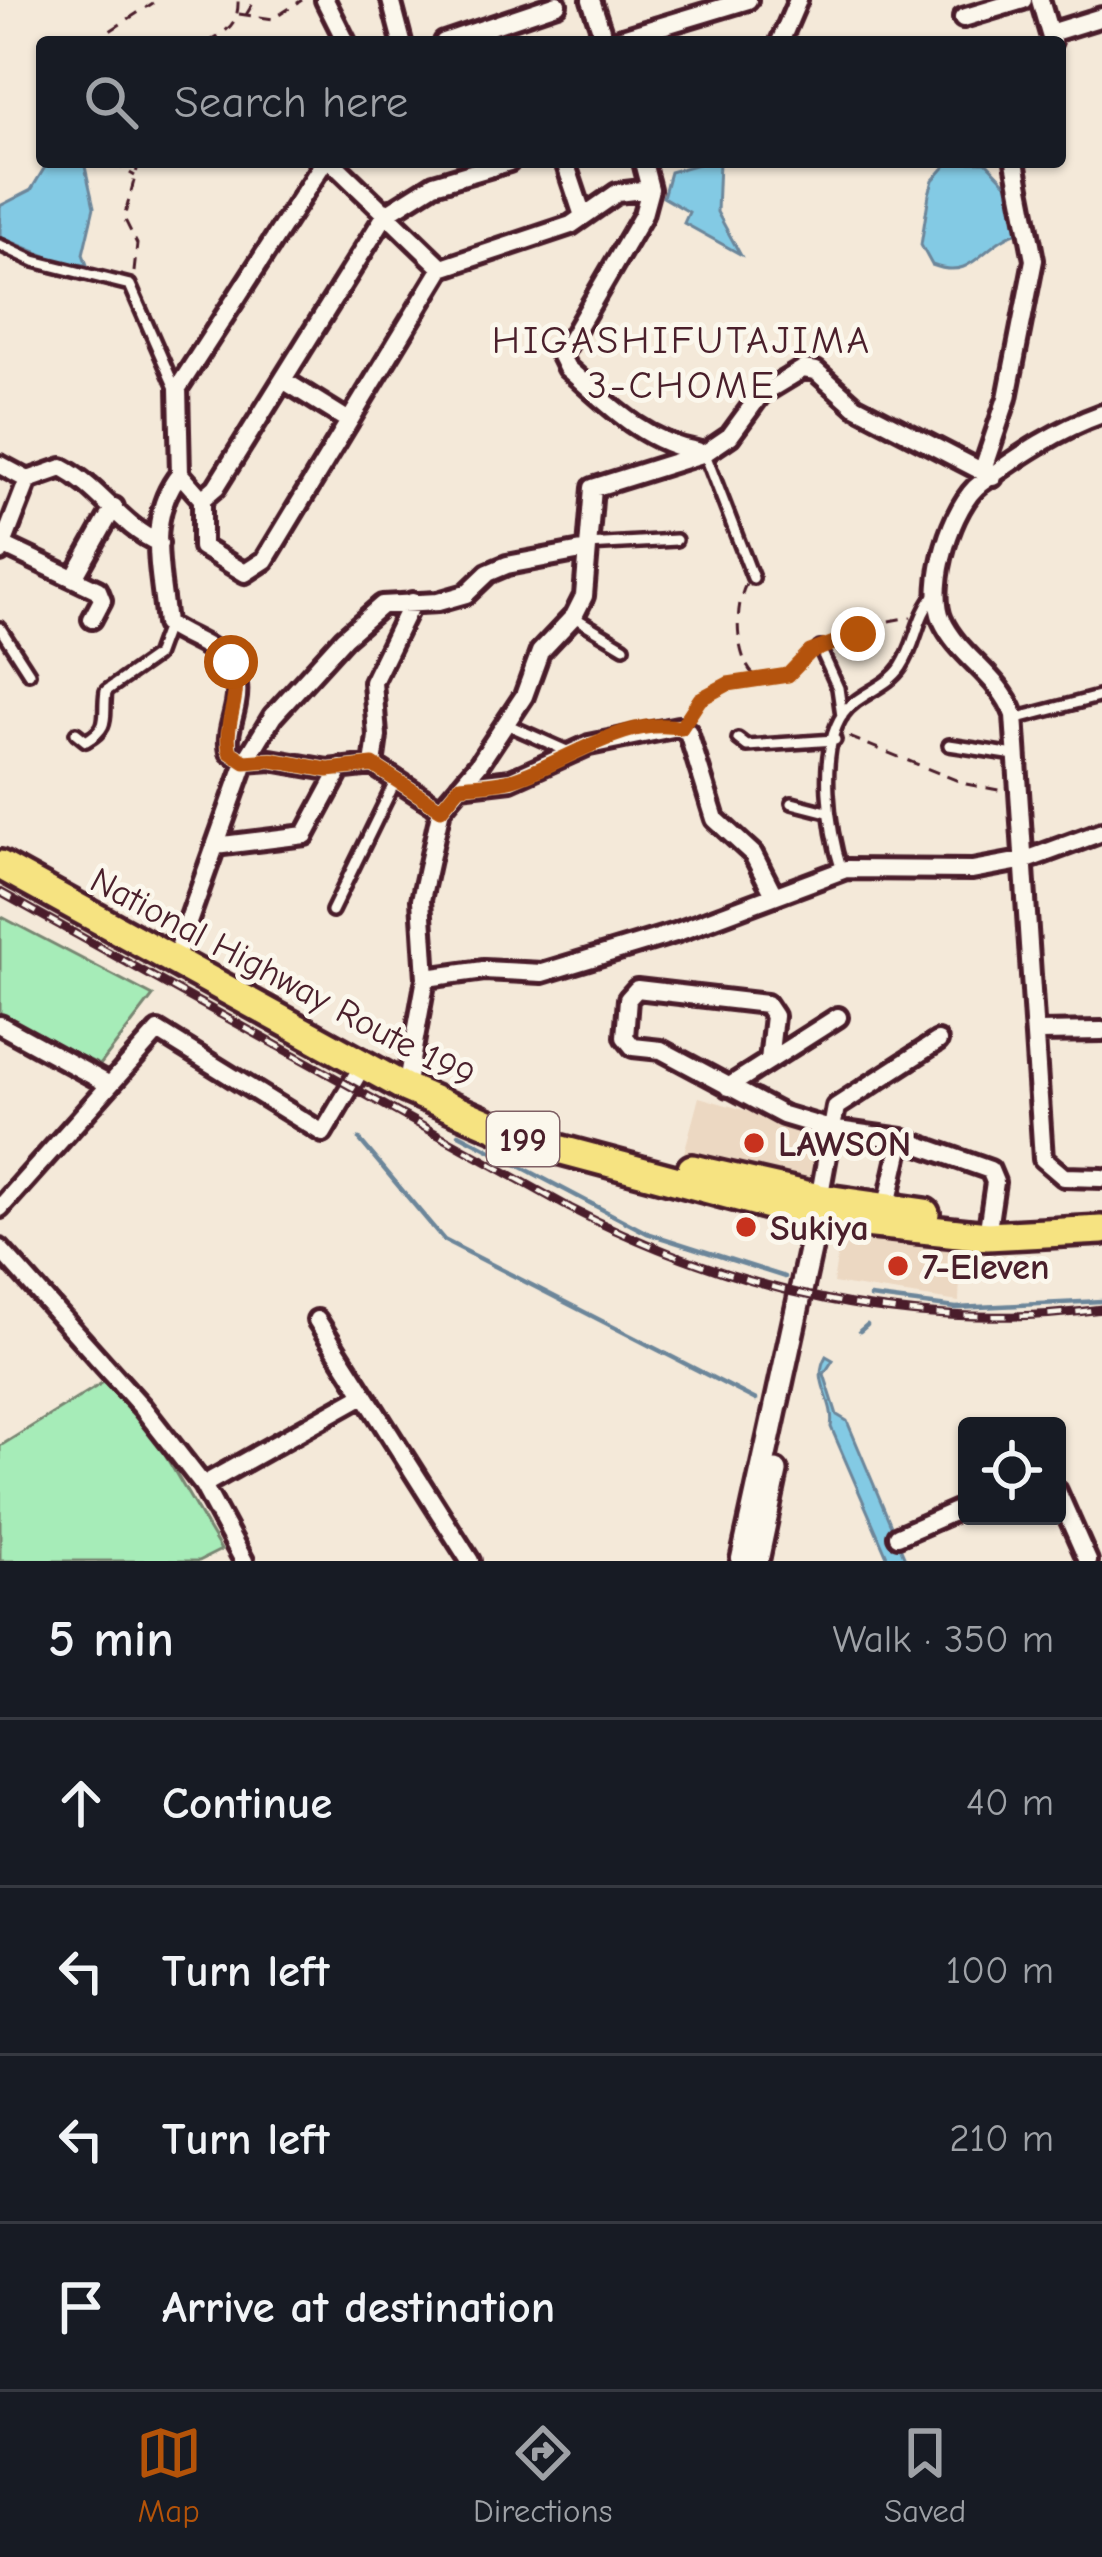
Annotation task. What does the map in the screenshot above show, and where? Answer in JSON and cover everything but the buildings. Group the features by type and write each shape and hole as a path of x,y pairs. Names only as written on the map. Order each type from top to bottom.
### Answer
{"highway":[{"name":"National Highway Route 199","path":"0,848 363,1065 408,1080"},
{"name":"National Highway Route 199","path":"0,865 528,1141 818,1208 988,1227 1102,1230"},
{"name":"National Highway Route 199","path":"988,1227 1102,1212"}],"street":[{"path":"326,0 343,36"},
{"path":"391,0 400,36"},
{"path":"591,0 605,36"},
{"path":"627,36 748,0"},
{"path":"783,36 798,0"},
{"path":"963,18 1023,0"},
{"path":"1040,0 1050,36"},
{"path":"467,36 556,4"},
{"path":"1056,36 1102,17"},
{"path":"324,168 178,395 181,474 159,508 168,625 231,662 239,682 227,740 230,752 245,762 341,768 373,765 441,809"},
{"path":"335,168 442,268"},
{"path":"202,499 216,487 386,214 434,184 489,168"},
{"path":"568,168 583,216"},
{"path":"645,168 650,189 643,215 561,356 567,368 630,423 670,447 705,453"},
{"path":"988,474 1034,260 1016,168"},
{"path":"181,474 202,499 202,547 245,573 265,560 442,268 583,216 617,193 650,189"},
{"path":"408,1080 426,978 421,901 441,809 506,724 524,696 539,652 574,616 584,596 593,488 705,453 730,436 760,395 803,369 816,371 855,406 988,474"},
{"path":"283,380 349,421"},
{"path":"1102,414 1058,429 988,474 945,544 937,592 943,624 1006,693 1014,719 1039,1032 1035,1058 1043,1159 1064,1177 1102,1178"},
{"path":"0,465 28,480 62,468 89,482 114,506 125,528 159,543"},
{"path":"28,480 1,549 98,590 102,600 92,619"},
{"path":"74,578 114,506"},
{"path":"176,956 245,762 273,716 344,638 382,605 452,598 507,565 587,547"},
{"path":"373,765 377,736 374,682 412,602"},
{"path":"460,786 511,780 632,734 681,728 688,732 716,819 753,854 773,893"},
{"path":"215,846 305,835 341,768"},
{"path":"426,978 484,970 542,973 675,933 842,871 972,870 1026,860 1102,832"},
{"path":"769,1061 774,1016 766,1004 637,989 628,999 626,1037 633,1046 661,1050 783,1115 830,1129 902,1139 991,1170 988,1227"},
{"path":"728,1087 838,1017"},
{"path":"0,1024 108,1084"},
{"path":"0,1208 158,1031 322,1133 363,1065"},
{"path":"1039,1032 1102,1031"},
{"path":"742,1561 806,1288 836,1107 938,1041"},
{"path":"884,1217 902,1139"},
{"path":"0,1249 142,1407 203,1485 244,1561"},
{"path":"758,1561 808,1320 806,1288"},
{"path":"317,1320 470,1561"},
{"path":"203,1485 364,1395"},
{"path":"898,1536 958,1510"},
{"path":"1066,1511 1088,1561"}],"lane":[{"path":"0,245 34,261 130,285 178,395"},
{"path":"705,453 753,578"},
{"path":"587,547 676,540"},
{"path":"842,718 900,670 919,614 937,592"},
{"path":"574,616 624,647"},
{"path":"76,733 86,741 102,732 107,724 106,692 156,656 168,625"},
{"path":"0,628 29,673"},
{"path":"820,648 838,688 842,718 835,736 826,812 842,871"},
{"path":"1014,719 1102,696"},
{"path":"506,724 575,753"},
{"path":"738,739 747,746 835,736"},
{"path":"950,745 1017,755"},
{"path":"332,911 395,782"},
{"path":"792,803 826,812"}],"path":[{"path":"238,0 242,15"},
{"path":"217,36 255,0"},
{"path":"242,15 273,19 302,0"},
{"path":"102,36 153,3"},
{"path":"122,168 135,176"},
{"path":"130,285 138,256 124,218 135,168"},
{"path":"753,578 742,590 738,607 747,669 757,677"},
{"path":"681,728 700,699 757,677 788,675 820,648 877,623 919,614"},
{"path":"835,736 966,784 1011,792"}],"shaded area":[{"name":"LAWSON","path":"699,1097 824,1133 812,1181 684,1153"},
{"name":"7-Eleven","path":"841,1233 961,1248 959,1302 833,1283"}],"green space":[{"path":"0,916 153,996 100,1065 0,1017"},
{"path":"107,1380 149,1428 221,1550 199,1561 0,1561 0,1446"}],"water":[{"path":"44,168 85,168 94,207 83,254 87,265 60,262 0,237 0,206 31,190"},
{"path":"719,168 717,212 740,254 684,223 689,212 663,197 670,172"},
{"path":"944,168 992,168 1005,182 1012,178 1024,230 969,265 947,269 932,265 921,245 933,180"},
{"path":"826,1356 833,1360 824,1374 837,1415 847,1421 906,1561 889,1561 831,1427 821,1374"}],"waterway":[{"path":"459,1134 647,1233 785,1277"},
{"path":"359,1139 444,1240 756,1400"},
{"path":"870,1297 956,1308 1102,1301"},
{"path":"860,1331 867,1325"}],"railway":[{"path":"0,892 570,1208 697,1263 828,1300 895,1310 964,1316 1102,1309"}],"place":[{"name":"LAWSON","path":"754,1143"},
{"name":"Sukiya","path":"746,1227"},
{"name":"7-Eleven","path":"898,1266"}],"district":[{"name":"HIGASHIFUTAJIMA 3-CHOME","path":"682,362"}],"route":[{"path":"231,662 239,682 227,740 230,752 245,762 271,760 328,770 373,765 441,809 460,786 511,780 589,745 668,726 681,728 700,699 728,684 788,675 799,669 810,652 858,634"}]}
